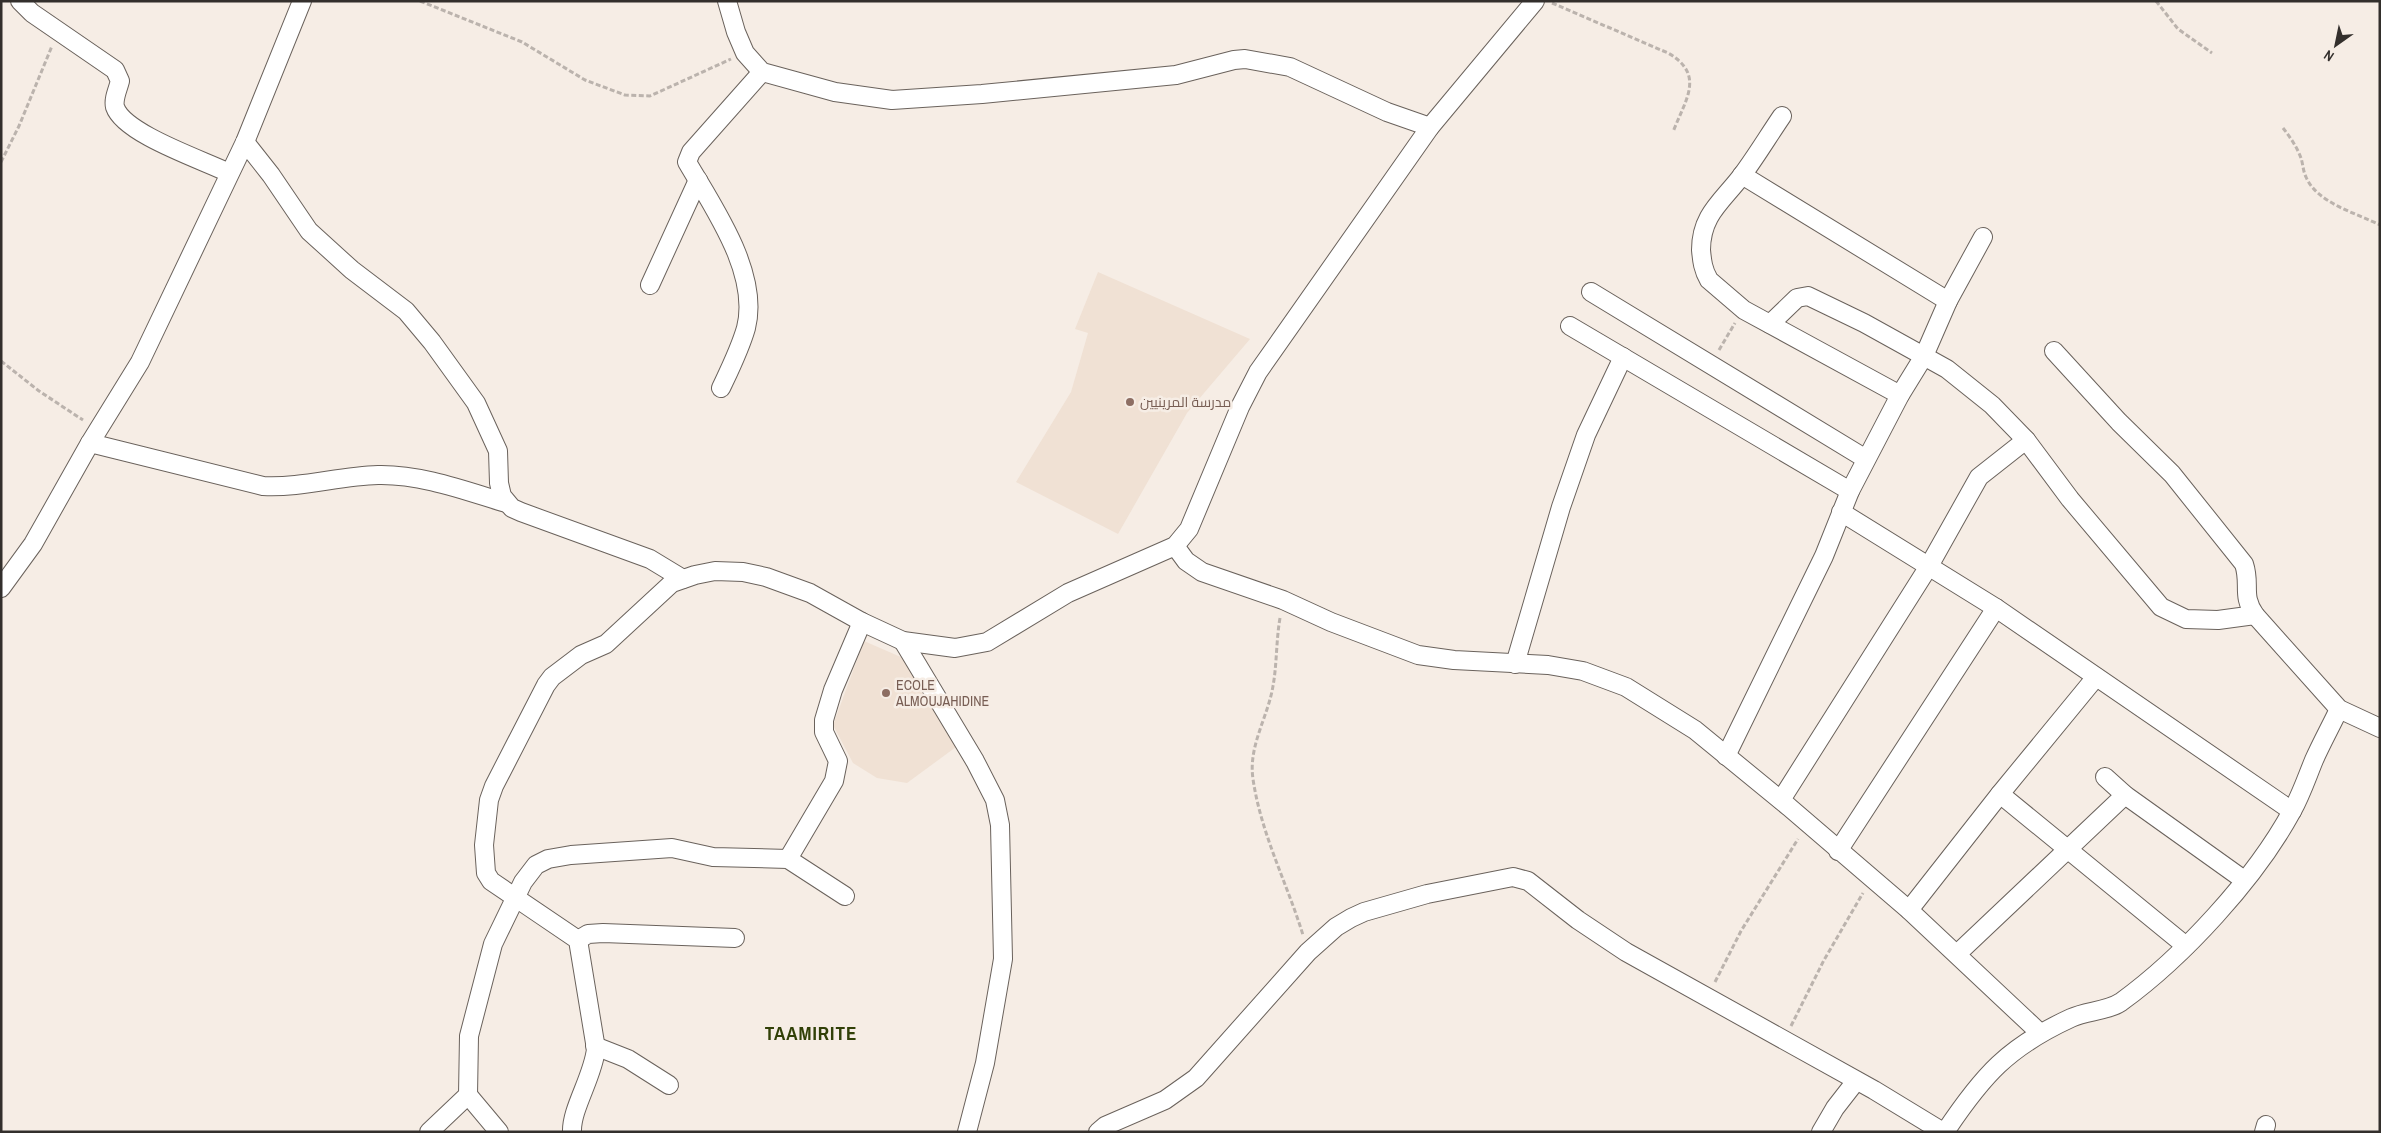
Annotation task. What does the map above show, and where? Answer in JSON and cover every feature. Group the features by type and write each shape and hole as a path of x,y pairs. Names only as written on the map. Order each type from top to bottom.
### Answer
{"street":[{"path":"20,1 32,13 118,74 120,81 114,100 115,108 129,125 155,140 229,173"},
{"path":"1,588 33,544 94,437 140,362 245,142 302,1"},
{"path":"727,1 736,32 745,53 762,72 801,85 835,92 892,100 1083,85 1176,75 1234,60 1245,59 1290,67 1387,112 1430,127"},
{"path":"572,1132 577,1111 595,1062 595,1046 578,940 491,881 486,873 484,839 486,815 494,786 546,685 552,677 582,655 606,644 660,592 672,583 715,571 743,572 766,577 810,593 862,622 903,641 955,648 987,642 1068,593 1175,546 1189,529 1240,408 1258,372 1430,127 1535,1"},
{"path":"721,388 746,328 748,301 738,258 717,211 687,162 690,152 762,72"},
{"path":"1782,116 1742,174 1705,221 1701,252 1703,268 1708,280 1744,310 1900,395"},
{"path":"245,142 271,175 309,231 352,270 406,311 432,342 476,404 498,451 499,483 506,503"},
{"path":"1742,174 1948,301"},
{"path":"650,285 698,180"},
{"path":"1726,756 1824,556 1850,491 1900,395 1924,356 1948,301 1983,237"},
{"path":"1591,292 1866,459"},
{"path":"1770,324 1797,298 1808,296 1864,323 1924,356 1962,379 1992,405 2026,440 2070,500 2161,607 2186,619 2218,620 2255,615"},
{"path":"1570,326 1850,491"},
{"path":"2054,351 2119,422 2172,474 2238,557 2247,573 2246,600 2255,615 2339,709 2380,728"},
{"path":"1514,664 1561,507 1586,435 1623,357"},
{"path":"94,437 263,486 288,488 379,475 423,480 506,503 521,512 650,559 668,568 683,579"},
{"path":"1780,800 1929,566 1979,477 2026,440"},
{"path":"1840,512 1996,608 2292,811"},
{"path":"1175,546 1186,561 1202,572 1283,600 1331,622 1418,656 1548,665 1582,671 1626,687 1695,730 1780,800 1807,825 1909,910 2040,1033"},
{"path":"1838,851 1996,608"},
{"path":"788,859 834,781 838,761 824,732 824,720 832,690 862,622"},
{"path":"903,641 979,768 995,800 1000,825 1003,960 985,1063 966,1132"},
{"path":"1909,910 2000,794 2096,677"},
{"path":"1098,1132 1105,1126 1165,1100 1196,1078 1308,952 1336,927 1364,912 1427,894 1513,877 1528,882 1578,920 1618,947 1944,1132 1982,1080 2008,1055 2040,1033 2074,1016 2120,1003 2162,969 2217,913 2244,880 2292,811 2339,709"},
{"path":"2105,777 2125,795 2244,880"},
{"path":"2000,794 2186,946"},
{"path":"1957,954 2125,795"},
{"path":"499,1132 468,1095 470,1036 493,944 523,882 536,865 548,859 571,855 672,848 713,857 788,859 845,896"},
{"path":"578,940 588,934 603,933 735,938"},
{"path":"595,1046 628,1058 669,1085"},
{"path":"1821,1132 1835,1108 1856,1081"},
{"path":"429,1132 468,1095"}],"path":[{"path":"420,1 522,42 586,80 625,95 650,96 745,53"},
{"path":"1549,1 1668,53 1684,64 1688,69 1690,82 1673,132"},
{"path":"2156,1 2178,29 2212,53"},
{"path":"1,162 19,126 58,31"},
{"path":"2283,128 2292,139 2301,158 2306,177 2314,188 2330,201 2380,225"},
{"path":"1710,364 1744,310"},
{"path":"1,361 94,437"},
{"path":"1283,600 1275,646 1273,686 1255,748 1252,778 1266,837 1294,906 1308,952"},
{"path":"1707,998 1741,931 1807,825"},
{"path":"1784,1040 1824,960 1871,878"}],"shaded area":[{"name":"مدرسة المرينيين","path":"1098,272 1250,339 1187,413 1118,534 1016,482 1071,392 1088,333 1075,329"},
{"name":"ECOLE ALMOUJAHIDINE","path":"864,641 910,661 956,747 907,783 877,778 853,763 833,725"}],"place":[{"name":"مدرسة المرينيين","path":"1130,402"},
{"name":"ECOLE ALMOUJAHIDINE","path":"886,693"}],"district":[{"name":"TAAMIRITE","path":"811,1033"}]}
